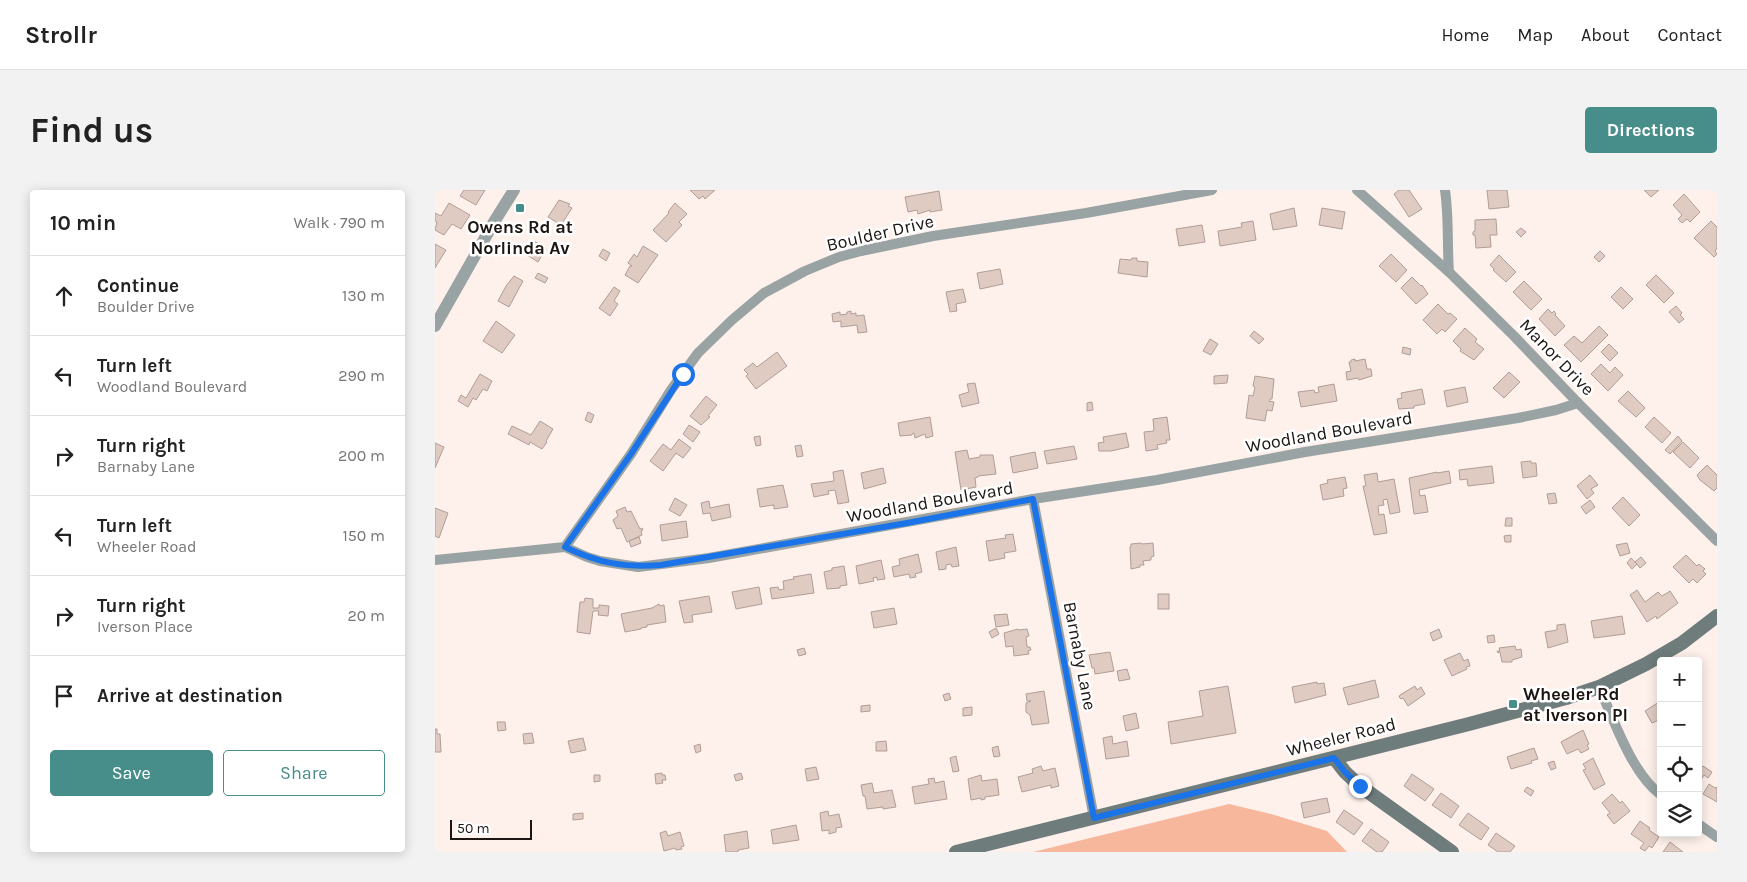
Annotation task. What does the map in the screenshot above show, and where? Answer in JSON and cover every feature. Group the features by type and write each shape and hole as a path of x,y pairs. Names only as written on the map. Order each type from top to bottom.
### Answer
{"main road":[{"name":"Wheeler Road","path":"956,852 1469,724 1599,687 1646,664 1682,643 1717,616"},
{"path":"1334,758 1360,786 1452,852"}],"street":[{"path":"435,326 493,222 514,190"},
{"name":"Boulder Drive","path":"565,547 631,454 671,390 698,353 732,320 764,293 805,271 839,257 861,251 933,236 1086,213 1212,190"},
{"name":"Manor Drive","path":"1357,190 1449,272 1717,540"},
{"path":"1445,190 1448,208 1447,245 1449,272"},
{"name":"Woodland Boulevard","path":"565,547 587,558 623,566 661,565 907,523 1033,499 1157,480 1305,452 1518,418 1578,403"},
{"name":"Barnaby Lane","path":"1033,499 1094,818"},
{"path":"435,560 565,547"},
{"path":"1599,687 1636,767 1645,781 1658,792"},
{"path":"1702,827 1717,838"}],"shaded area":[{"path":"1229,804 1271,814 1327,831 1347,852 1033,852"}],"building":[{"path":"464,190 485,190 476,205 460,196"},
{"path":"690,190 715,190 705,199 703,196 699,199"},
{"path":"1399,190 1409,190 1422,209 1409,217 1394,194"},
{"path":"1487,190 1507,190 1509,207 1489,209"},
{"path":"1644,190 1659,190 1651,197"},
{"path":"939,191 942,210 930,212 930,210 918,214 917,210 908,212 905,197"},
{"path":"1684,194 1700,212 1690,222 1687,219 1682,223 1678,219 1682,215 1673,205"},
{"path":"559,200 570,204 568,206 572,208 561,225 548,217"},
{"path":"449,203 470,215 461,229 452,224 444,235 435,230 437,222 435,221 435,213 441,216"},
{"path":"675,203 687,214 679,222 682,225 666,242 653,230 669,213"},
{"path":"1294,208 1297,226 1273,230 1270,214"},
{"path":"1322,208 1345,212 1342,229 1319,225"},
{"path":"1496,219 1497,235 1490,235 1491,247 1476,248 1475,235 1473,235 1475,220"},
{"path":"1253,221 1256,240 1220,246 1218,231 1242,227 1241,223"},
{"path":"1711,221 1717,227 1717,248 1715,251 1717,254 1714,257 1694,238"},
{"path":"1202,225 1205,242 1179,246 1176,229"},
{"path":"1521,228 1526,232 1521,237 1516,232"},
{"path":"534,241 546,248 538,262 527,255 529,251 526,249 528,245 531,247"},
{"path":"435,244 446,250 435,268"},
{"path":"643,246 658,255 638,283 625,275 630,266 632,266 628,263 634,254 637,257"},
{"path":"603,249 610,253 606,261 599,256"},
{"path":"1600,251 1605,256 1599,262 1594,257"},
{"path":"1391,254 1407,270 1396,282 1379,266"},
{"path":"1499,255 1516,272 1506,282 1490,265"},
{"path":"1132,258 1137,258 1137,261 1148,262 1147,277 1118,273 1120,259 1131,260"},
{"path":"1000,269 1003,284 980,289 977,273"},
{"path":"538,273 548,278 545,283 535,278"},
{"path":"1656,275 1674,293 1664,303 1646,285"},
{"path":"514,276 523,281 509,307 498,301"},
{"path":"1412,277 1422,285 1428,294 1416,304 1401,288"},
{"path":"1524,281 1542,299 1531,310 1513,292"},
{"path":"614,287 620,291 614,301 618,304 610,316 599,308"},
{"path":"1621,287 1633,299 1623,309 1611,297"},
{"path":"963,289 966,302 956,304 957,311 950,312 946,292"},
{"path":"1438,304 1448,314 1450,313 1457,319 1445,332 1442,329 1437,334 1423,320"},
{"path":"1676,306 1684,319 1679,323 1669,312"},
{"path":"1548,309 1552,313 1554,311 1555,315 1565,326 1555,336 1539,319"},
{"path":"851,311 851,314 856,313 856,316 864,315 867,332 858,333 857,325 841,327 841,321 833,322 832,314 840,312 840,315 847,314 847,312"},
{"path":"496,321 515,335 502,353 483,341"},
{"path":"1599,326 1608,335 1581,362 1564,345 1574,336 1582,343"},
{"path":"1465,328 1477,339 1475,342 1484,349 1474,360 1460,351 1461,349 1453,341"},
{"path":"1254,331 1264,339 1259,344 1250,336"},
{"path":"1210,339 1218,344 1211,355 1203,351"},
{"path":"1609,344 1618,353 1610,361 1601,352"},
{"path":"1403,347 1411,349 1410,355 1402,353"},
{"path":"777,352 787,366 756,389 746,376 748,374 744,370 753,363 757,367"},
{"path":"1355,359 1355,361 1365,359 1367,369 1371,369 1372,376 1359,380 1358,378 1347,380 1346,372 1351,371 1349,362"},
{"path":"1601,364 1610,373 1615,367 1623,375 1608,391 1591,374"},
{"path":"1509,372 1520,382 1504,398 1493,388"},
{"path":"480,374 492,381 487,391 483,389 476,400 473,398 468,407 458,401 461,395 466,398"},
{"path":"1228,375 1227,383 1214,384 1214,376"},
{"path":"1255,376 1274,379 1272,399 1269,401 1274,402 1272,411 1267,410 1265,421 1246,418 1249,395 1253,396 1255,387 1253,386"},
{"path":"975,383 979,403 962,407 959,395 969,392 967,384"},
{"path":"1334,384 1337,401 1301,407 1298,392 1314,390 1315,393 1319,392 1318,387"},
{"path":"1465,387 1468,402 1447,407 1444,391"},
{"path":"1422,389 1425,404 1414,406 1414,408 1399,409 1397,399 1402,398 1401,393"},
{"path":"1628,391 1645,408 1636,417 1618,401"},
{"path":"706,396 717,405 708,416 710,417 701,425 690,416"},
{"path":"1092,402 1093,410 1087,411 1087,403"},
{"path":"588,412 594,415 591,423 585,420"},
{"path":"930,417 933,436 926,438 925,434 915,438 914,433 912,435 900,436 898,423"},
{"path":"1167,417 1170,440 1166,440 1167,443 1157,445 1158,449 1146,451 1144,432 1154,431 1153,419"},
{"path":"1654,417 1671,433 1662,443 1645,427"},
{"path":"540,421 553,429 542,449 530,442 529,445 508,434 512,426 531,435"},
{"path":"689,425 700,432 693,442 683,434"},
{"path":"1126,433 1129,447 1111,451 1099,451 1098,443 1104,442 1103,437"},
{"path":"760,436 761,445 756,446 754,437"},
{"path":"1678,436 1682,441 1670,454 1665,450"},
{"path":"679,439 691,448 683,458 676,453 663,471 650,461 663,444 671,450"},
{"path":"1683,442 1699,458 1690,468 1673,452"},
{"path":"435,443 444,447 435,468"},
{"path":"801,445 803,456 797,457 795,446"},
{"path":"1074,446 1077,459 1047,464 1044,451"},
{"path":"967,450 969,459 980,457 980,455 993,455 996,474 978,476 975,478 976,487 961,490 955,452"},
{"path":"1035,452 1038,468 1013,473 1010,457"},
{"path":"1531,461 1531,463 1536,463 1537,476 1523,478 1521,462"},
{"path":"1707,465 1717,475 1717,488 1714,491 1700,480 1697,475"},
{"path":"1492,466 1494,483 1468,486 1467,479 1460,480 1459,470"},
{"path":"883,468 886,483 864,489 861,473"},
{"path":"843,470 849,502 838,504 835,490 828,491 829,494 814,497 811,484 834,481 833,472"},
{"path":"1449,471 1451,483 1419,490 1420,496 1425,495 1428,512 1414,514 1409,478"},
{"path":"1377,473 1378,482 1394,479 1400,512 1390,514 1387,499 1383,500 1384,505 1378,506 1379,515 1384,514 1387,533 1374,535 1363,486 1366,486 1364,475"},
{"path":"1590,475 1598,485 1591,489 1594,493 1587,499 1577,486"},
{"path":"1345,477 1347,488 1343,489 1344,496 1323,500 1320,485 1328,483 1327,480"},
{"path":"783,485 788,507 774,509 774,505 760,507 757,489"},
{"path":"1555,493 1557,503 1549,504 1547,494"},
{"path":"1623,497 1640,515 1629,526 1612,508"},
{"path":"675,498 687,505 680,516 669,510"},
{"path":"1590,500 1595,507 1586,514 1581,507"},
{"path":"709,501 710,508 729,504 731,517 712,521 710,513 703,514 701,503"},
{"path":"625,507 627,512 631,511 640,529 642,528 643,530 641,531 642,535 627,542 621,528 617,529 613,520 618,516 616,511"},
{"path":"435,508 448,513 439,538 435,536"},
{"path":"1506,518 1512,518 1512,526 1505,526"},
{"path":"686,521 688,537 662,541 660,525"},
{"path":"1013,534 1016,551 1004,553 1005,558 989,561 986,541 1006,538 1005,535"},
{"path":"1511,535 1511,542 1505,542 1504,536"},
{"path":"639,537 641,543 631,547 629,541"},
{"path":"1153,543 1154,556 1151,557 1151,560 1143,561 1144,565 1131,569 1131,544"},
{"path":"1627,543 1630,553 1620,556 1616,545"},
{"path":"956,547 959,566 952,567 951,564 946,565 946,569 939,570 936,552"},
{"path":"918,554 922,572 915,574 916,577 910,578 909,574 894,577 892,567 900,565 899,559"},
{"path":"1686,555 1697,566 1699,564 1705,569 1703,571 1706,574 1697,583 1693,579 1689,583 1673,567"},
{"path":"1641,557 1646,563 1640,568 1635,562"},
{"path":"1631,558 1637,564 1632,569 1627,563"},
{"path":"881,560 885,579 877,580 877,577 873,578 874,581 859,584 856,566"},
{"path":"844,566 847,585 840,586 840,588 827,589 824,572 832,570 832,568"},
{"path":"811,574 814,593 772,599 770,588 778,587 779,590 784,589 783,581"},
{"path":"759,587 762,604 736,609 732,592"},
{"path":"1637,590 1645,602 1658,592 1662,596 1670,591 1678,603 1657,619 1656,616 1647,622 1630,595"},
{"path":"1158,594 1169,594 1169,609 1158,609"},
{"path":"709,596 712,612 692,615 693,622 684,623 679,601"},
{"path":"585,598 593,599 593,608 599,608 599,605 609,606 608,616 598,615 599,611 593,611 590,634 577,632 580,602 584,602"},
{"path":"659,604 660,606 664,605 666,622 647,625 647,627 641,629 625,632 621,614 652,608"},
{"path":"894,608 897,624 874,628 871,612"},
{"path":"1007,614 1009,625 996,627 994,615"},
{"path":"1622,616 1625,634 1594,638 1591,621"},
{"path":"1565,624 1568,642 1548,648 1545,632 1557,630 1557,625"},
{"path":"996,628 999,634 992,638 989,632"},
{"path":"1018,629 1027,629 1029,636 1026,637 1027,647 1030,647 1031,650 1028,651 1029,654 1014,656 1013,646 1006,647 1004,633"},
{"path":"1439,629 1442,637 1433,641 1430,633"},
{"path":"1494,635 1495,642 1488,643 1487,636"},
{"path":"1515,646 1516,650 1521,649 1522,657 1512,660 1512,662 1502,662 1500,652 1498,653 1497,651 1500,651 1499,648"},
{"path":"804,648 806,654 799,656 797,650"},
{"path":"1110,652 1114,671 1095,674 1089,655"},
{"path":"1460,653 1464,661 1468,659 1470,666 1452,676 1444,660"},
{"path":"1127,669 1130,679 1119,681 1117,671"},
{"path":"1375,680 1379,697 1348,705 1343,688"},
{"path":"1317,682 1317,684 1324,683 1326,695 1295,703 1292,687"},
{"path":"1228,686 1236,733 1171,744 1168,722 1203,716 1199,691"},
{"path":"1415,686 1417,690 1421,687 1425,694 1408,706 1403,698 1399,697"},
{"path":"1044,691 1049,723 1032,725 1030,715 1026,712 1026,703 1031,701 1027,701 1026,694"},
{"path":"949,693 951,699 945,701 943,695"},
{"path":"1657,703 1657,721 1652,723 1645,711"},
{"path":"870,705 870,711 861,712 861,706"},
{"path":"972,707 972,715 963,716 963,708"},
{"path":"1136,713 1139,728 1126,731 1123,716"},
{"path":"497,722 505,722 506,730 498,731"},
{"path":"435,729 437,729 437,734 440,734 441,752 435,752"},
{"path":"1583,730 1589,744 1587,745 1589,749 1581,753 1578,749 1567,754 1561,742"},
{"path":"532,733 534,743 524,744 523,734"},
{"path":"1112,736 1113,744 1127,741 1129,756 1106,759 1103,738"},
{"path":"583,738 586,750 571,753 568,741"},
{"path":"886,741 887,751 876,751 876,742"},
{"path":"700,744 701,751 696,753 694,746"},
{"path":"998,746 1000,756 994,757 992,748"},
{"path":"1534,748 1538,759 1531,761 1532,763 1511,769 1507,757"},
{"path":"956,756 959,771 953,772 950,758"},
{"path":"1593,758 1605,784 1594,790 1583,770 1586,769 1583,764"},
{"path":"1554,761 1556,768 1551,770 1548,763"},
{"path":"1041,766 1043,771 1055,768 1059,786 1051,788 1051,785 1022,792 1018,777 1033,773 1032,769"},
{"path":"1703,766 1712,772 1708,778 1704,775 1702,778"},
{"path":"816,767 819,779 807,781 805,769"},
{"path":"662,773 662,775 665,775 666,780 662,780 663,783 656,784 655,774"},
{"path":"741,773 743,779 736,781 734,775"},
{"path":"1412,774 1434,789 1425,801 1404,786"},
{"path":"594,775 600,775 600,781 594,782"},
{"path":"981,775 982,781 997,779 999,795 985,797 985,799 981,800 981,798 971,800 968,779"},
{"path":"934,778 935,783 944,781 947,799 915,804 912,787 929,784 928,779"},
{"path":"872,783 874,793 892,790 896,807 867,809 861,785"},
{"path":"1709,784 1715,788 1717,787 1717,802 1703,794"},
{"path":"1527,787 1534,791 1531,796 1524,791"},
{"path":"1441,793 1459,806 1451,818 1432,805"},
{"path":"1612,794 1620,803 1622,801 1630,811 1614,824 1607,815 1610,813 1602,803"},
{"path":"1327,798 1330,812 1304,818 1301,803"},
{"path":"1344,810 1363,823 1354,835 1336,822"},
{"path":"828,811 829,816 839,814 842,827 836,828 836,832 829,834 829,830 822,831 820,813"},
{"path":"583,813 583,819 573,820 573,814"},
{"path":"1468,813 1489,828 1481,840 1459,825"},
{"path":"1640,821 1659,837 1652,848 1649,846 1645,851 1640,848 1644,843 1631,834"},
{"path":"796,825 799,840 773,844 771,830"},
{"path":"1371,829 1389,842 1382,852 1377,852 1362,841"},
{"path":"666,831 668,836 680,832 684,846 681,847 682,849 676,850 675,848 664,851 660,833"},
{"path":"747,831 749,848 738,850 738,852 726,852 724,835"},
{"path":"1496,833 1515,846 1510,852 1498,852 1488,845"},
{"path":"1670,842 1683,852 1663,852"}],"place":[{"name":"Owens Rd at Norlinda Av","path":"520,208"},
{"name":"Wheeler Rd at Iverson Pl","path":"1513,704"}],"route":[{"path":"683,374 644,435 565,547 587,558 623,566 661,565 907,523 1033,499 1094,818 1334,758 1360,786"}]}
